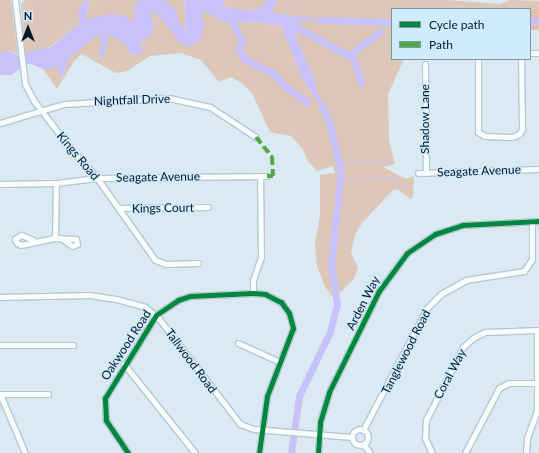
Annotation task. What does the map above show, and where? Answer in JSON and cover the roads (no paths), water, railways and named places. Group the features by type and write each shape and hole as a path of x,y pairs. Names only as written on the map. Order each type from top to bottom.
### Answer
{"street":[{"name":"Kings Road","path":"15,0 27,90 73,152 97,178 158,262 198,263"},
{"path":"478,60 477,116 480,134 498,137 519,134 522,125 522,60"},
{"name":"Shadow Lane","path":"425,64 426,173"},
{"name":"Nightfall Drive","path":"0,123 64,104 91,101 182,99 210,107 256,137"},
{"name":"Seagate Avenue","path":"418,173 539,170"},
{"path":"253,293 253,280 261,257 260,176"},
{"name":"Seagate Avenue","path":"0,184 56,183 97,178 267,176"},
{"path":"55,238 56,183"},
{"name":"Kings Court","path":"118,208 208,207"},
{"name":"Tanglewood Road","path":"363,430 427,308 441,294 466,280 524,272 532,260 532,221"},
{"name":"Arden Way","path":"318,453 318,435 329,392 379,291 408,253 435,234 462,225 539,221"},
{"path":"33,240 61,238"},
{"name":"Oakwood Road","path":"128,453 108,424 103,406 107,391 156,315 178,300 190,296 253,293 276,299 286,308 291,319 293,332 267,396 260,453"},
{"name":"Tallwood Road","path":"0,296 102,296 145,307 156,315 235,420 246,427 262,430 352,437"},
{"path":"526,453 527,438 536,416 538,330"},
{"name":"Coral Way","path":"432,453 425,438 426,420 463,348 473,338 485,332 538,330"},
{"path":"238,343 280,362"},
{"path":"0,345 73,345"},
{"path":"124,364 195,453"},
{"path":"464,453 499,388 514,382 537,383"},
{"path":"25,453 0,394 48,394"},
{"path":"363,430 368,439 363,444 356,444 352,437 356,431 363,430"},
{"path":"363,444 370,453"}],"waterway":[{"path":"426,0 434,4 434,8"},
{"path":"231,19 242,42 239,48 243,58 274,74 284,86 307,102"},
{"path":"291,20 298,28 353,58 361,83"},
{"path":"320,20 391,22"},
{"path":"531,21 539,21"},
{"path":"348,55 380,32"},
{"path":"291,453 299,396 330,332 337,304 331,264 341,172 330,125 321,104"},
{"path":"338,160 388,161"},
{"path":"340,176 351,179 393,176 399,185 408,186"}]}
